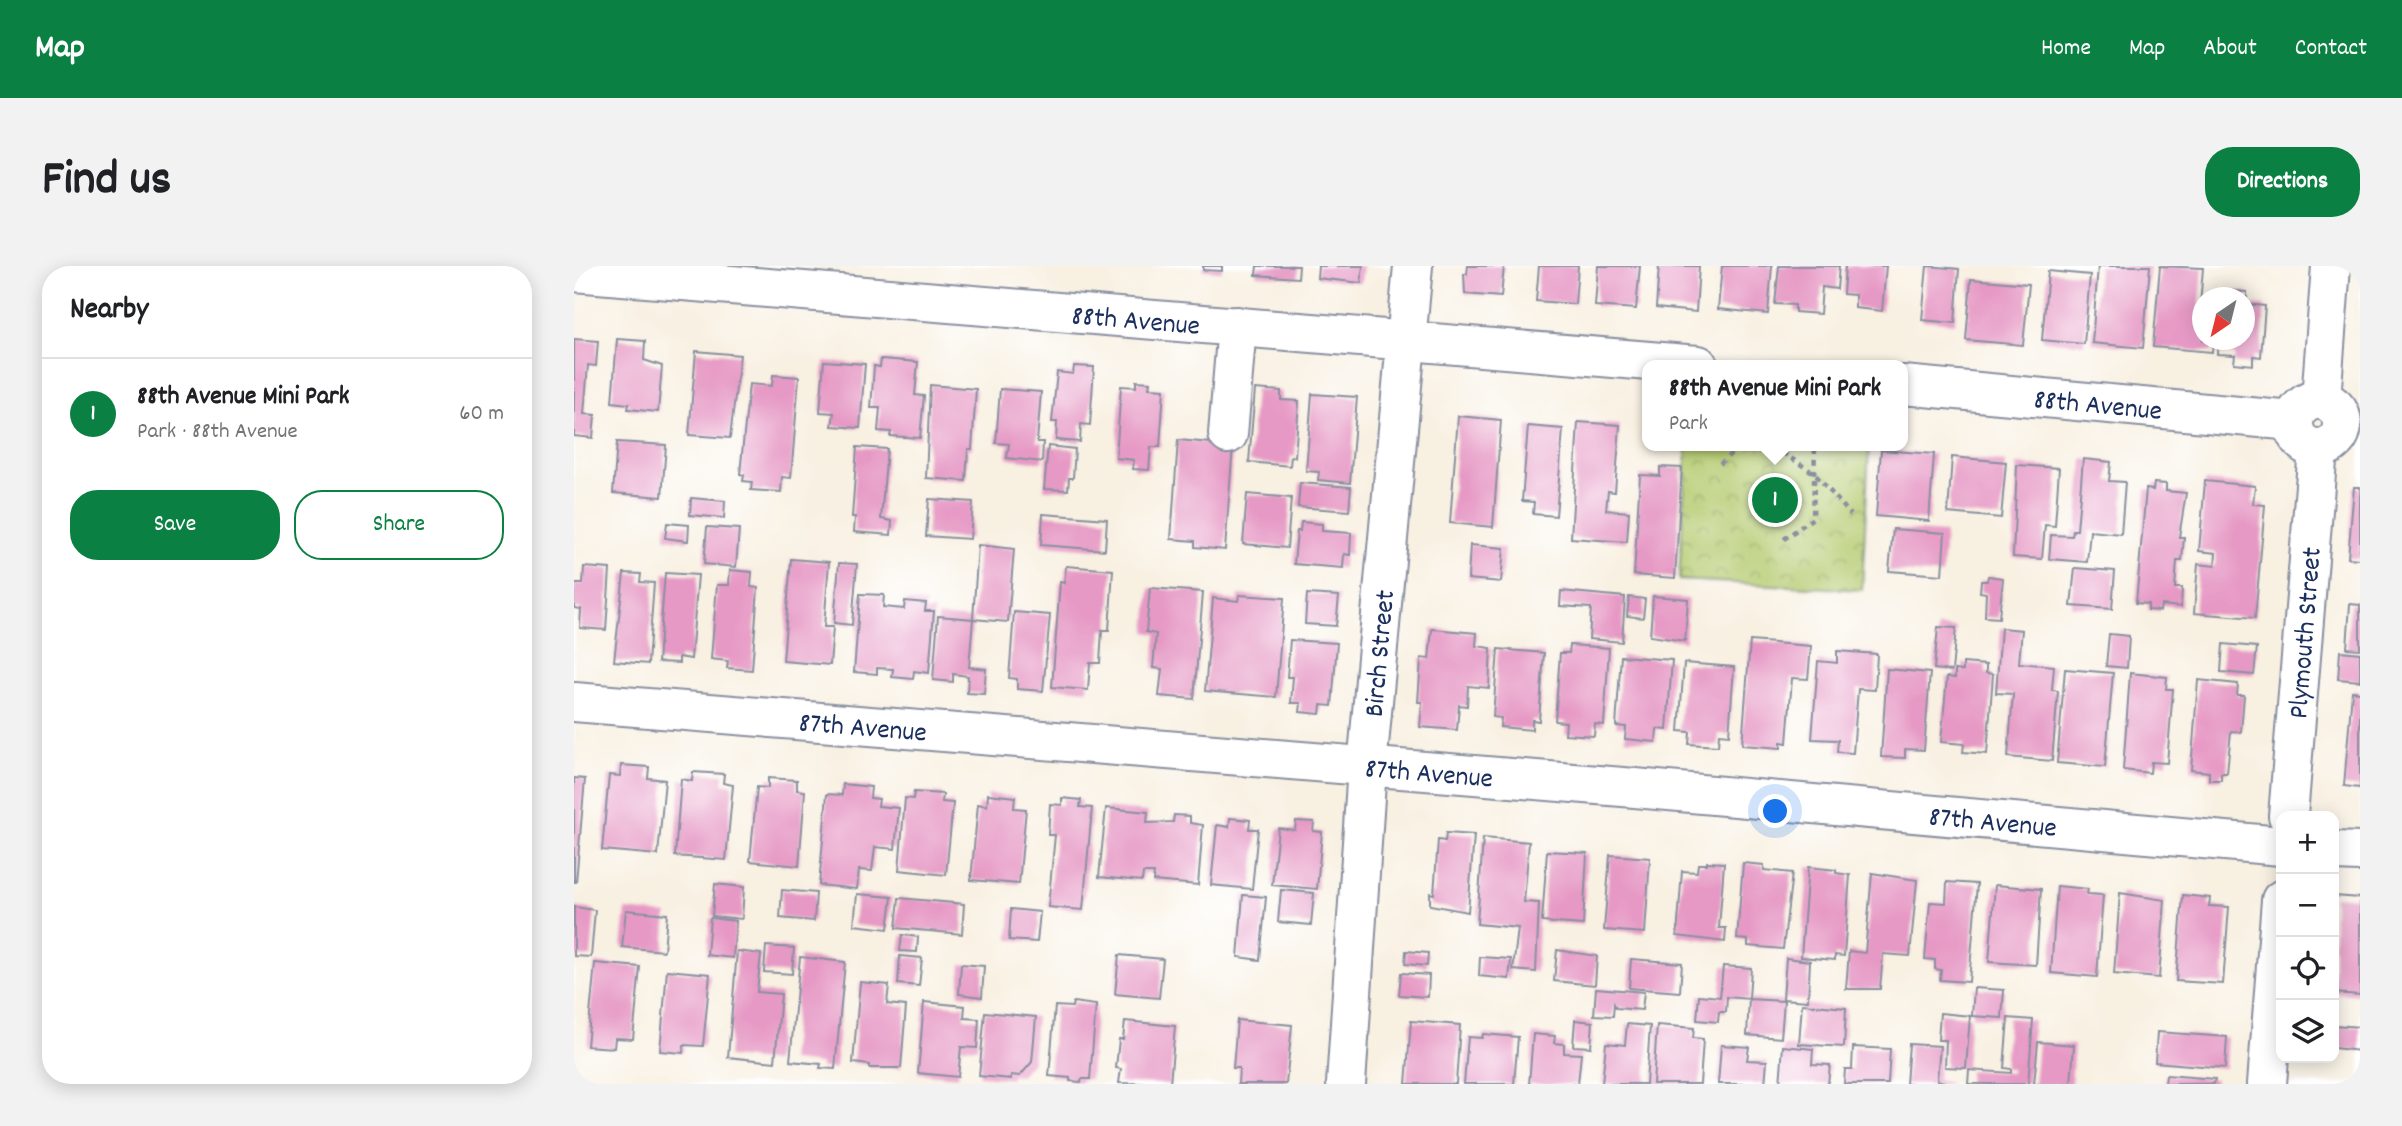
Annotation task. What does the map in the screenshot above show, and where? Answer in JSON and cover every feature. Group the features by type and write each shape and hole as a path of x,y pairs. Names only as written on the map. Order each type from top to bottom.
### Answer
{"street":[{"name":"Birch Street","path":"1346,1084 1367,767 1413,266"},
{"name":"Plymouth Street","path":"2288,811 2327,425 2331,266"},
{"name":"88th Avenue","path":"574,272 1642,360"},
{"path":"1228,434 1237,326"},
{"name":"88th Avenue","path":"1908,385 2327,425"},
{"name":"87th Avenue","path":"574,702 1635,788 2276,846"},
{"path":"2339,851 2360,852"},
{"path":"2267,1084 2278,937"}],"path":[{"path":"1720,464 1734,451"},
{"path":"1768,451 1783,453 1814,472 1851,515"},
{"path":"1784,539 1813,518 1815,451"}],"green space":[{"path":"1687,451 1869,451 1862,590 1679,580"}],"building":[{"path":"1203,266 1222,266 1222,271 1203,270"},
{"path":"1257,266 1299,266 1298,278 1256,275"},
{"path":"1318,266 1363,266 1361,283 1317,278"},
{"path":"1468,266 1504,266 1501,297 1465,294 1464,274 1467,274"},
{"path":"1539,266 1578,266 1575,304 1536,301"},
{"path":"1598,266 1640,266 1636,309 1595,306"},
{"path":"1659,266 1699,266 1696,312 1656,308"},
{"path":"1722,266 1772,266 1768,314 1718,309"},
{"path":"1779,266 1839,266 1837,289 1822,287 1820,314 1795,312 1795,305 1775,304"},
{"path":"1845,266 1886,266 1882,311 1855,308 1855,295 1843,294"},
{"path":"1927,266 1959,269 1955,323 1922,320"},
{"path":"2098,266 2150,266 2143,348 2092,343"},
{"path":"2160,266 2203,268 2201,287 2192,287 2192,350 2212,352 2153,347"},
{"path":"2048,271 2090,275 2084,344 2042,340"},
{"path":"1971,279 2029,284 2023,345 1966,340"},
{"path":"2255,305 2265,306 2261,357 2253,356 2253,365 2234,363 2235,355 2217,354 2217,350 2255,350"},
{"path":"574,339 598,341 596,366 588,365 584,414 595,415 593,438 574,436"},
{"path":"617,339 645,341 644,360 662,366 658,412 628,409 629,404 612,402"},
{"path":"696,351 740,355 730,438 689,435"},
{"path":"881,359 918,362 915,395 924,396 920,438 890,436 891,432 878,431 880,408 871,408 874,366 880,367"},
{"path":"824,361 865,364 860,428 832,426 834,413 820,412"},
{"path":"1074,366 1094,367 1090,425 1081,424 1080,442 1056,440 1057,422 1052,422 1057,372 1073,374"},
{"path":"773,375 799,377 791,478 782,477 781,492 751,490 752,482 743,481 744,475 740,474 749,384 772,386"},
{"path":"1136,381 1150,382 1149,388 1164,389 1160,447 1151,447 1149,470 1133,469 1134,460 1116,458 1121,386 1136,387"},
{"path":"930,385 976,389 972,449 968,449 966,481 926,478"},
{"path":"1000,389 1041,392 1037,442 1043,442 1042,462 1007,458 1009,444 996,443"},
{"path":"1255,389 1281,391 1281,400 1299,401 1295,457 1291,456 1290,466 1249,462"},
{"path":"1312,394 1357,397 1350,483 1318,480 1319,472 1306,471"},
{"path":"1458,416 1501,420 1493,527 1450,523"},
{"path":"1578,422 1620,425 1615,492 1608,491 1606,510 1629,512 1627,542 1571,538"},
{"path":"1528,426 1563,429 1556,516 1533,514 1534,502 1522,501"},
{"path":"1178,440 1233,445 1225,550 1195,547 1195,541 1171,539"},
{"path":"617,442 666,445 662,497 613,493"},
{"path":"1048,446 1075,449 1073,478 1069,478 1068,490 1044,489"},
{"path":"857,447 887,449 881,519 892,521 891,535 854,532 855,517 852,517"},
{"path":"1881,451 1934,454 1929,521 1876,516"},
{"path":"1952,457 2006,462 2001,518 1948,513"},
{"path":"2083,459 2111,462 2109,481 2125,482 2121,534 2090,531 2087,562 2049,559 2051,535 2072,536 2073,530 2077,530"},
{"path":"2017,465 2059,468 2055,526 2045,525 2042,559 2013,557"},
{"path":"1660,467 1682,468 1675,578 1634,575 1640,475 1660,476"},
{"path":"2205,481 2255,486 2253,504 2265,505 2255,618 2194,613 2198,564 2215,566 2216,553 2199,551"},
{"path":"1300,483 1351,487 1349,511 1298,507"},
{"path":"2154,483 2166,484 2166,491 2186,493 2179,537 2184,537 2182,561 2177,561 2175,588 2182,588 2181,607 2161,605 2160,611 2148,610 2148,604 2136,603 2146,489 2153,490"},
{"path":"2354,487 2360,487 2360,559 2348,558"},
{"path":"1247,494 1291,498 1287,548 1243,544"},
{"path":"691,498 725,501 724,518 690,515"},
{"path":"929,499 973,502 970,539 926,536"},
{"path":"1043,514 1107,519 1105,550 1041,545"},
{"path":"1301,522 1322,524 1322,531 1351,533 1350,555 1344,554 1343,568 1294,564 1297,531 1300,531"},
{"path":"667,523 689,525 688,541 665,538"},
{"path":"707,527 739,529 736,567 704,564"},
{"path":"1893,529 1945,533 1942,575 1889,571"},
{"path":"978,545 1014,549 1008,622 973,619"},
{"path":"1470,545 1504,548 1501,582 1468,579"},
{"path":"791,559 829,562 824,627 833,627 830,665 783,661"},
{"path":"839,563 857,564 852,625 834,623"},
{"path":"1066,566 1113,570 1109,630 1102,630 1100,663 1090,663 1088,690 1052,687 1060,582 1064,583"},
{"path":"584,567 610,569 606,630 580,628 581,609 574,608 574,584 583,584"},
{"path":"2075,568 2115,571 2112,609 2071,606"},
{"path":"730,570 752,572 751,587 758,588 752,670 727,668 728,661 711,659 717,585 729,585"},
{"path":"624,573 641,574 640,582 654,583 648,664 614,661"},
{"path":"665,573 698,575 691,659 679,657 679,663 658,662"},
{"path":"1988,576 2003,578 1999,618 1985,617 1986,593 1980,592 1981,581 1987,581"},
{"path":"1150,588 1203,592 1194,699 1159,696 1162,669 1153,668 1156,634 1146,632"},
{"path":"1561,591 1625,597 1622,642 1589,639 1591,608 1560,606"},
{"path":"860,594 884,595 883,607 904,609 905,601 926,603 925,611 934,611 929,673 914,671 913,679 892,677 893,669 877,668 877,674 854,672"},
{"path":"1307,594 1339,596 1336,626 1305,624"},
{"path":"1239,595 1284,598 1276,697 1205,691 1213,598 1238,601"},
{"path":"1653,596 1688,599 1685,641 1650,636"},
{"path":"1629,597 1645,599 1643,618 1627,616"},
{"path":"2350,604 2360,605 2360,649 2347,648"},
{"path":"1014,612 1050,615 1043,691 1017,689 1017,679 1009,678"},
{"path":"938,616 973,619 969,667 986,669 984,694 967,693 968,676 953,674 953,682 933,680"},
{"path":"1938,627 1956,628 1952,671 1934,669"},
{"path":"2001,628 2022,630 2019,663 2054,666 2052,690 2058,691 2052,761 2008,757 2013,694 1996,693"},
{"path":"1432,629 1477,633 1476,646 1491,648 1489,688 1468,686 1467,706 1459,705 1457,730 1420,727 1422,702 1418,702 1421,658 1429,659"},
{"path":"2109,634 2129,636 2127,668 2106,666"},
{"path":"1290,640 1337,643 1332,706 1321,705 1320,714 1300,712 1301,703 1291,703 1293,677 1287,677"},
{"path":"1750,641 1811,646 1808,679 1792,678 1787,743 1781,742 1781,748 1742,745"},
{"path":"2223,644 2257,647 2254,675 2221,672"},
{"path":"1570,645 1609,648 1604,725 1595,724 1594,736 1565,734 1566,722 1555,721 1560,653 1569,653"},
{"path":"1498,649 1544,653 1539,721 1532,720 1532,730 1500,727 1501,718 1493,717"},
{"path":"1837,651 1877,654 1875,690 1858,689 1853,753 1837,752 1838,740 1812,739 1818,661 1837,663"},
{"path":"2340,651 2360,653 2360,681 2338,679"},
{"path":"1621,656 1672,660 1667,730 1657,729 1656,742 1625,739 1626,727 1616,726"},
{"path":"1684,663 1734,667 1729,735 1719,734 1718,746 1689,744 1690,732 1679,731"},
{"path":"1963,663 1986,665 1986,673 1993,674 1987,754 1963,752 1964,744 1941,742 1947,677 1955,678 1955,670 1963,671"},
{"path":"1887,669 1930,673 1924,750 1905,749 1905,758 1881,757"},
{"path":"2065,669 2113,673 2105,767 2057,763"},
{"path":"2130,673 2167,677 2166,689 2173,689 2167,763 2151,762 2150,773 2123,770"},
{"path":"2198,680 2238,684 2237,695 2244,695 2241,732 2231,731 2227,773 2221,773 2221,780 2209,780 2209,772 2191,770"},
{"path":"2352,691 2360,692 2360,788 2344,786"},
{"path":"621,765 649,767 648,778 665,780 658,855 602,850 609,775 620,776"},
{"path":"693,772 724,774 723,783 733,785 726,860 675,856 681,779 692,781"},
{"path":"574,778 585,779 576,882 574,882"},
{"path":"768,778 797,780 797,790 805,791 799,866 750,861 757,787 768,788"},
{"path":"843,784 871,787 870,798 879,799 878,806 899,808 895,849 875,847 872,871 859,870 857,889 819,885 827,794 842,795"},
{"path":"914,792 943,794 942,802 953,803 946,875 899,870 905,798 913,799"},
{"path":"988,794 1015,797 1014,808 1026,809 1019,884 971,880 978,804 987,806"},
{"path":"1062,798 1081,800 1080,807 1092,808 1083,910 1048,907 1055,835 1048,835 1050,804 1062,805"},
{"path":"1106,808 1148,812 1147,823 1173,822 1174,815 1190,816 1190,823 1203,825 1198,885 1153,881 1154,873 1143,873 1142,881 1099,877"},
{"path":"1230,818 1250,820 1249,829 1258,829 1252,889 1211,885 1217,825 1229,827"},
{"path":"1296,821 1314,822 1313,831 1322,832 1317,889 1272,885 1278,828 1295,830"},
{"path":"1446,833 1474,835 1468,912 1430,905 1430,893 1434,894 1438,840 1445,841"},
{"path":"1483,838 1529,842 1524,902 1539,903 1536,972 1513,970 1518,928 1477,924"},
{"path":"1547,851 1587,853 1583,925 1542,922"},
{"path":"1610,855 1650,858 1645,933 1604,930"},
{"path":"1724,863 1719,928 1726,928 1725,942 1677,936 1682,871 1697,872 1698,864"},
{"path":"1743,863 1764,865 1764,870 1792,873 1783,949 1748,946 1748,940 1737,939"},
{"path":"1808,867 1836,870 1836,873 1850,875 1844,956 1835,955 1835,960 1801,957"},
{"path":"1872,873 1917,880 1910,956 1883,954 1880,989 1846,989 1849,951 1865,953"},
{"path":"1947,882 1977,884 1969,982 1940,980 1941,970 1935,969 1935,960 1925,959 1930,902 1946,903"},
{"path":"715,884 744,887 742,919 712,916"},
{"path":"1995,885 2041,889 2036,965 1989,962"},
{"path":"2057,886 2088,889 2087,894 2103,895 2097,977 2051,973"},
{"path":"782,890 816,893 814,921 780,918"},
{"path":"1281,890 1314,893 1311,925 1278,922"},
{"path":"2120,893 2165,900 2159,978 2114,974"},
{"path":"857,894 892,897 888,929 854,925"},
{"path":"1243,895 1266,897 1260,960 1238,957"},
{"path":"2183,895 2210,898 2209,906 2229,907 2223,984 2176,981"},
{"path":"2339,896 2360,898 2360,995 2339,993"},
{"path":"899,898 964,904 962,934 896,928"},
{"path":"574,907 595,910 591,957 574,956"},
{"path":"1011,909 1040,912 1037,942 1009,940"},
{"path":"626,910 667,914 664,951 622,947"},
{"path":"710,918 736,921 733,958 707,955"},
{"path":"902,935 918,937 917,952 900,951"},
{"path":"766,946 794,948 792,974 764,972"},
{"path":"1557,950 1597,956 1595,985 1554,981"},
{"path":"737,951 761,954 757,992 781,994 775,1062 728,1057"},
{"path":"1406,951 1428,953 1427,966 1405,964"},
{"path":"1119,955 1163,959 1159,998 1115,994"},
{"path":"900,956 922,958 919,986 898,984"},
{"path":"800,957 845,962 835,1069 820,1068 821,1064 790,1061"},
{"path":"1480,957 1511,959 1509,979 1479,976"},
{"path":"1786,958 1810,961 1808,1001 1783,999"},
{"path":"1631,959 1682,963 1680,992 1629,988"},
{"path":"595,963 640,967 633,1039 615,1038 614,1048 587,1046"},
{"path":"961,964 984,966 982,997 959,994"},
{"path":"1723,966 1751,968 1749,999 1727,997 1726,1012 1719,1012 1718,1022 1697,1020 1699,995 1720,997"},
{"path":"667,970 710,974 703,1046 684,1045 683,1053 660,1051"},
{"path":"1401,973 1429,975 1428,997 1399,995"},
{"path":"860,982 889,985 887,1004 906,1006 901,1068 869,1068 869,1065 853,1063"},
{"path":"1596,988 1644,992 1642,1010 1616,1008 1614,1004 1613,1016 1594,1015"},
{"path":"1974,988 2004,990 2002,1018 1972,1016"},
{"path":"1749,999 1784,1001 1781,1038 1747,1035"},
{"path":"924,1002 965,1006 964,1018 979,1019 977,1048 961,1047 958,1077 918,1073"},
{"path":"1073,1002 1096,1005 1090,1079 1082,1079 1081,1082 1049,1076 1055,1006 1072,1007"},
{"path":"1802,1004 1846,1008 1844,1047 1799,1044"},
{"path":"985,1012 1036,1017 1032,1062 1020,1076 1011,1075 1011,1079 979,1076"},
{"path":"1940,1013 1970,1016 1966,1068 1945,1067 1946,1040 1938,1040"},
{"path":"2008,1018 2033,1020 2028,1084 1968,1084 1969,1070 2011,1073 2011,1069 2004,1068"},
{"path":"1237,1020 1292,1025 1286,1084 1238,1084 1239,1068 1233,1068"},
{"path":"1575,1020 1593,1022 1591,1047 1573,1046"},
{"path":"1125,1021 1175,1026 1170,1084 1119,1083 1121,1069 1116,1068 1119,1039 1123,1039"},
{"path":"1411,1021 1460,1025 1456,1084 1406,1084"},
{"path":"1627,1024 1650,1026 1646,1084 1602,1084 1606,1043 1625,1045"},
{"path":"1657,1025 1694,1028 1693,1038 1703,1039 1700,1084 1653,1084"},
{"path":"2339,1025 2360,1027 2360,1051 2339,1049"},
{"path":"2157,1032 2227,1037 2225,1068 2155,1062"},
{"path":"1483,1034 1518,1037 1514,1084 1464,1084 1468,1037 1482,1038"},
{"path":"1533,1034 1555,1036 1554,1043 1564,1044 1564,1053 1581,1054 1578,1084 1529,1084"},
{"path":"2038,1042 2074,1045 2071,1084 2034,1084"},
{"path":"1909,1044 1940,1046 1937,1080 1951,1084 1906,1084"},
{"path":"1721,1045 1749,1047 1747,1060 1767,1061 1765,1084 1718,1084"},
{"path":"1783,1046 1813,1049 1812,1064 1830,1065 1828,1084 1780,1084"},
{"path":"1853,1047 1890,1049 1888,1084 1844,1084 1845,1069 1852,1069"},
{"path":"2166,1075 2215,1079 2214,1084 2165,1084"}],"place":[{"name":"88th Avenue Mini Park","path":"1775,500"}]}
